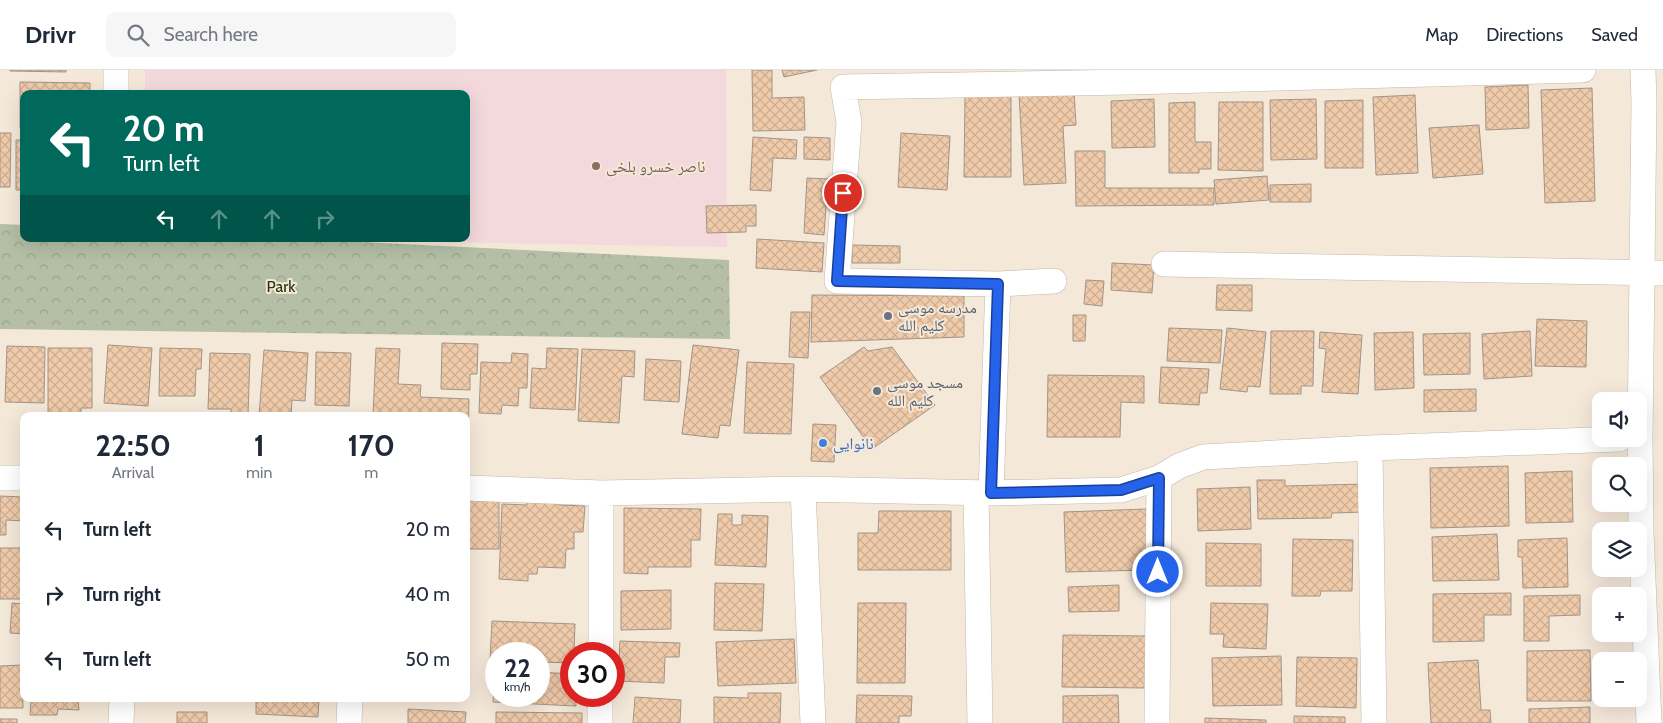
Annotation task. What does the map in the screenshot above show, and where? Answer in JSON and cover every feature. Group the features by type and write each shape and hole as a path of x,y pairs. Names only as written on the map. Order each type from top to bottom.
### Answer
{"street":[{"path":"116,70 116,90"},
{"path":"1054,281 998,284 837,281 849,122 844,79 1120,82 1583,70"},
{"path":"1638,392 1652,273 1643,70"},
{"path":"1164,264 1652,273"},
{"path":"980,723 983,493 998,284"},
{"path":"470,488 601,493 803,489 983,493 1121,490 1159,478 1179,466 1203,457 1370,448 1592,440"},
{"path":"1635,447 1652,532 1649,723"},
{"path":"1370,448 1374,723"},
{"path":"0,478 20,478"},
{"path":"1157,723 1159,478"},
{"path":"803,489 813,723"},
{"path":"601,493 601,642"},
{"path":"121,723 122,702"},
{"path":"349,723 350,702"},
{"path":"600,707 600,723"}],"shaded area":[{"name":"ناصر خسرو بلخی","path":"145,70 726,70 727,247 442,242 470,242 470,90 145,90"}],"green space":[{"name":"Park","path":"0,224 20,225 20,242 360,242 729,260 730,339 0,329"}],"building":[{"path":"66,70 66,72 10,71"},
{"path":"752,70 772,70 772,98 804,97 805,130 753,131"},
{"path":"782,70 817,70 784,77"},
{"path":"20,82 90,83 90,90 20,90"},
{"path":"1528,85 1529,128 1486,130 1485,87"},
{"path":"1592,88 1595,201 1545,203 1541,90"},
{"path":"1074,91 1076,125 1063,126 1066,183 1024,185 1019,94"},
{"path":"1011,95 1011,177 964,177 965,96"},
{"path":"1415,95 1418,173 1376,175 1373,97"},
{"path":"1154,99 1155,147 1112,148 1111,101"},
{"path":"1316,99 1317,159 1271,160 1270,100"},
{"path":"1363,100 1363,168 1325,168 1325,101"},
{"path":"1195,102 1195,142 1211,142 1211,169 1199,169 1199,173 1169,173 1169,103"},
{"path":"1219,102 1263,102 1263,171 1218,170"},
{"path":"1479,125 1483,174 1433,178 1429,128"},
{"path":"0,133 11,133 10,187 0,187"},
{"path":"901,133 950,136 947,190 898,187"},
{"path":"753,137 797,140 796,159 773,158 771,191 750,190"},
{"path":"804,137 830,138 830,160 804,159"},
{"path":"16,140 20,140 20,190 16,190"},
{"path":"1075,151 1105,151 1105,188 1214,188 1214,205 1076,206"},
{"path":"1267,176 1269,200 1216,204 1214,180"},
{"path":"807,178 828,179 824,235 804,233"},
{"path":"1311,184 1311,202 1270,202 1270,185"},
{"path":"756,205 756,226 746,226 746,232 707,233 706,206"},
{"path":"757,239 824,243 822,272 756,268"},
{"path":"852,245 900,246 900,263 852,263"},
{"path":"1112,263 1154,265 1152,293 1111,290"},
{"path":"1086,280 1104,281 1102,306 1084,304"},
{"path":"1217,285 1252,285 1252,311 1216,310"},
{"name":"مدرسه موسی کلیم الله","path":"812,295 964,296 964,337 811,342"},
{"path":"791,312 810,312 808,358 789,357"},
{"path":"1073,315 1086,315 1085,341 1073,341"},
{"path":"1537,319 1587,321 1586,367 1535,366"},
{"path":"1169,328 1222,330 1220,363 1167,361"},
{"path":"1227,328 1266,332 1260,387 1248,386 1247,392 1220,389"},
{"path":"1271,331 1314,331 1313,386 1301,386 1301,394 1270,394"},
{"path":"1530,331 1532,376 1484,379 1482,334"},
{"path":"1320,332 1362,335 1358,394 1322,392 1326,349 1319,348"},
{"path":"1413,332 1414,388 1375,390 1374,333"},
{"path":"1470,333 1470,374 1424,375 1423,334"},
{"path":"442,343 478,344 477,374 470,374 470,390 441,389"},
{"path":"108,345 152,348 148,406 104,403"},
{"path":"693,345 739,350 730,426 720,425 718,438 682,434"},
{"path":"7,346 45,347 44,403 5,402"},
{"name":"مسجد موسی کلیم الله","path":"864,347 868,351 892,347 935,405 872,449 820,377"},
{"path":"48,348 92,348 92,408 81,408 81,412 48,412"},
{"path":"160,348 202,349 201,369 196,369 195,396 159,396"},
{"path":"376,348 400,349 398,384 421,385 420,397 469,399 469,412 373,412"},
{"path":"547,348 578,349 575,410 530,408 532,368 546,369"},
{"path":"582,349 635,351 634,377 622,376 619,423 578,421"},
{"path":"264,350 308,353 305,401 292,400 291,412 259,412"},
{"path":"316,352 351,353 349,406 315,405"},
{"path":"210,353 250,354 248,412 231,412 231,409 208,409"},
{"path":"512,353 528,354 527,388 519,388 518,406 502,405 501,414 479,413 481,362 511,363"},
{"path":"646,359 681,361 679,402 644,400"},
{"path":"747,362 794,364 791,434 744,433"},
{"path":"1161,367 1209,369 1207,393 1200,393 1199,405 1159,403"},
{"path":"1048,375 1144,376 1144,403 1121,402 1120,437 1047,437"},
{"path":"1476,389 1476,411 1424,412 1424,390"},
{"name":"نانوایی","path":"813,424 836,425 834,462 811,461"},
{"path":"1508,466 1509,526 1431,528 1430,468"},
{"path":"1572,471 1573,522 1526,523 1525,473"},
{"path":"1257,480 1285,480 1285,486 1365,484 1365,512 1332,513 1331,518 1258,519"},
{"path":"1250,487 1251,529 1198,531 1197,489"},
{"path":"470,493 499,493 499,549 470,549"},
{"path":"0,496 20,497 20,521 6,520 6,535 0,535"},
{"path":"527,500 558,501 558,505 585,506 583,532 574,532 574,549 566,549 565,568 538,567 537,574 528,574 528,581 499,579 502,504 527,505"},
{"path":"624,508 701,509 700,540 691,540 691,567 648,567 648,574 624,573"},
{"path":"1146,509 1148,570 1066,572 1064,512"},
{"path":"879,511 951,511 951,570 858,570 858,533 878,533"},
{"path":"718,514 732,514 732,525 742,525 742,515 768,516 766,567 715,565"},
{"path":"1497,534 1499,580 1433,581 1432,537"},
{"path":"1567,538 1568,587 1523,588 1522,557 1518,557 1518,540"},
{"path":"1293,539 1353,540 1352,591 1321,591 1320,596 1292,596"},
{"path":"1206,543 1261,544 1261,586 1206,586"},
{"path":"0,548 20,548 20,599 0,599"},
{"path":"715,583 764,584 762,631 714,630"},
{"path":"1119,585 1119,611 1069,612 1068,587"},
{"path":"671,590 671,629 621,630 621,591"},
{"path":"1511,593 1511,615 1484,615 1484,641 1433,642 1433,594"},
{"path":"1580,595 1580,615 1549,616 1549,641 1524,641 1524,596"},
{"path":"12,603 20,604 20,634 10,633"},
{"path":"858,603 906,603 905,683 857,683"},
{"path":"1211,603 1268,604 1266,649 1223,647 1224,634 1210,634"},
{"path":"492,621 575,624 574,642 560,642 560,663 550,662 550,642 491,642"},
{"path":"1063,635 1147,636 1146,688 1062,687"},
{"path":"794,639 796,683 718,686 716,642"},
{"path":"620,641 680,643 679,657 665,657 664,683 625,681 625,642"},
{"path":"1590,650 1591,701 1527,701 1527,651"},
{"path":"1281,656 1282,705 1213,706 1212,658"},
{"path":"1297,657 1357,658 1356,708 1296,706"},
{"path":"1478,660 1481,710 1490,710 1491,723 1431,723 1428,663"},
{"path":"20,665 20,702 23,702 23,708 0,708 0,666"},
{"path":"550,673 560,673 560,705 550,705"},
{"path":"748,693 781,693 780,723 714,723 714,697 748,698"},
{"path":"857,695 912,696 911,716 899,716 899,723 856,723"},
{"path":"1118,695 1119,723 1063,723 1063,696"},
{"path":"635,697 681,700 680,723 633,723"},
{"path":"31,702 78,702 79,710 58,709 57,715 30,715"},
{"path":"256,702 319,702 318,717 256,714"},
{"path":"1590,707 1590,723 1529,723 1529,709"},
{"path":"408,709 466,712 465,723 408,723"},
{"path":"177,712 207,712 207,723 177,723"},
{"path":"496,712 582,713 582,723 496,723"},
{"path":"1294,716 1345,717 1345,723 1294,723"},
{"path":"1205,718 1266,720 1266,723 1205,723"},
{"path":"0,719 17,719 17,723 0,723"}],"place":[{"name":"ناصر خسرو بلخی","path":"596,166"},
{"name":"مدرسه موسی کلیم الله","path":"888,316"},
{"name":"مسجد موسی کلیم الله","path":"877,391"},
{"name":"نانوایی","path":"823,443"}],"route":[{"path":"843,193 837,281 998,284 991,493 1121,490 1159,478 1158,572"}]}
